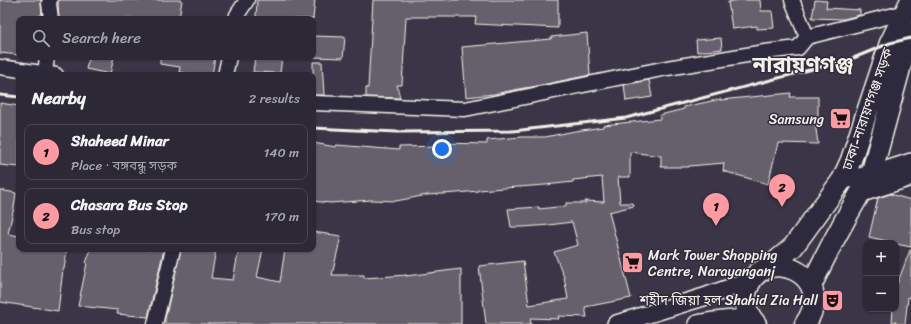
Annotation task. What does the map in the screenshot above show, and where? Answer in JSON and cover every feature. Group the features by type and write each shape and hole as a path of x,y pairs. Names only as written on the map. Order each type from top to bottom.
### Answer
{"highway":[{"name":"ঢাকা-নারায়ণগঞ্জ সড়ক","path":"752,280 793,247 842,180 851,160 890,43 908,6"},
{"name":"ঢাকা-নারায়ণগঞ্জ সড়ক","path":"811,286 859,194 871,175 908,39 911,33"},
{"path":"768,268 778,266 789,267 798,271 806,278 811,286 814,296 814,306 805,324"},
{"path":"752,280 748,287 746,303 747,311 753,321"}],"main road":[{"path":"842,180 871,175 911,162"},
{"path":"859,194 911,177"},
{"path":"616,324 707,296 752,280"},
{"path":"697,324 726,319 753,321"}],"street":[{"path":"50,0 51,16"},
{"path":"237,16 248,0"},
{"path":"792,0 807,37"},
{"path":"316,103 465,108 667,68 798,48 807,37 908,6"},
{"path":"48,60 50,72"},
{"path":"226,72 228,60"},
{"path":"0,67 36,72"},
{"path":"155,324 172,252"}],"building":[{"path":"0,0 41,0 42,15 16,16 16,55 0,53"},
{"path":"58,0 182,0 179,16 59,16"},
{"path":"257,0 315,0 313,16 256,16"},
{"path":"373,0 558,0 558,28 475,24 476,17 406,17 402,85 397,85 400,98 366,97 366,88 368,88"},
{"path":"739,0 760,0 761,11 772,11 774,28 757,29 757,26 732,29 728,2"},
{"path":"815,0 827,1 826,8 860,10 860,15 844,19 812,18"},
{"path":"587,33 590,75 494,94 466,97 462,47 551,39 551,37"},
{"path":"316,36 345,37 343,58 316,57"},
{"path":"721,38 722,49 697,52 696,40"},
{"path":"88,60 113,60 110,72 100,72 86,69"},
{"path":"160,60 214,60 212,72 179,72 180,67 160,64"},
{"path":"255,60 282,60 280,72 253,72"},
{"path":"313,62 322,62 324,95 316,95 316,72 313,72"},
{"path":"649,80 652,97 626,101 624,85"},
{"path":"791,93 790,97 818,97 818,122 815,122 818,144 778,143 768,184 723,171 724,163 689,167 661,167 661,156 630,152 630,177 618,177 620,203 633,203 634,206 609,212 631,298 585,307 587,317 558,316 559,319 530,318 531,324 486,324 479,266 523,261 529,305 568,299 564,277 554,252 578,245 572,222 511,227 508,209 539,207 539,209 566,206 566,203 586,203 585,201 604,202 602,177 545,185 427,195 396,201 372,200 330,203 316,201 316,144 336,147 336,145 399,150 399,147 439,146 439,143 487,144 487,140 545,137 603,127 603,125 660,119 660,115 684,109 684,107 721,99 720,100"},
{"path":"0,103 16,106 16,167 0,165"},
{"path":"0,190 16,193 8,234 16,235 16,252 67,252 58,311 0,302"},
{"path":"890,194 911,200 911,247 899,245 899,240 882,240 869,237 878,198"},
{"path":"316,232 341,236 332,275 364,275 364,278 407,275 406,276 461,269 461,324 165,324 180,252 215,252 211,278 233,280 238,252 262,252 257,277 280,282 285,252 316,252"},
{"path":"911,250 911,298 908,297 905,324 896,324 896,322 892,322 893,312 899,312 899,279"},
{"path":"90,252 163,252 148,317 117,314 118,310 78,306 86,263"}],"railway":[{"path":"316,128 397,132 513,131 626,118 851,59 890,43 911,38"},
{"path":"0,95 16,97"}],"place":[{"name":"Samsung","path":"840,119"},
{"name":"Chasara Bus Stop","path":"782,207"},
{"name":"Shaheed Minar","path":"716,226"},
{"name":"Mark Tower Shopping Centre, Narayanganj","path":"633,263"},
{"name":"শহীদ জিয়া হল Shahid Zia Hall","path":"833,300"}],"district":[{"name":"নারায়ণগঞ্জ","path":"803,64"}]}
